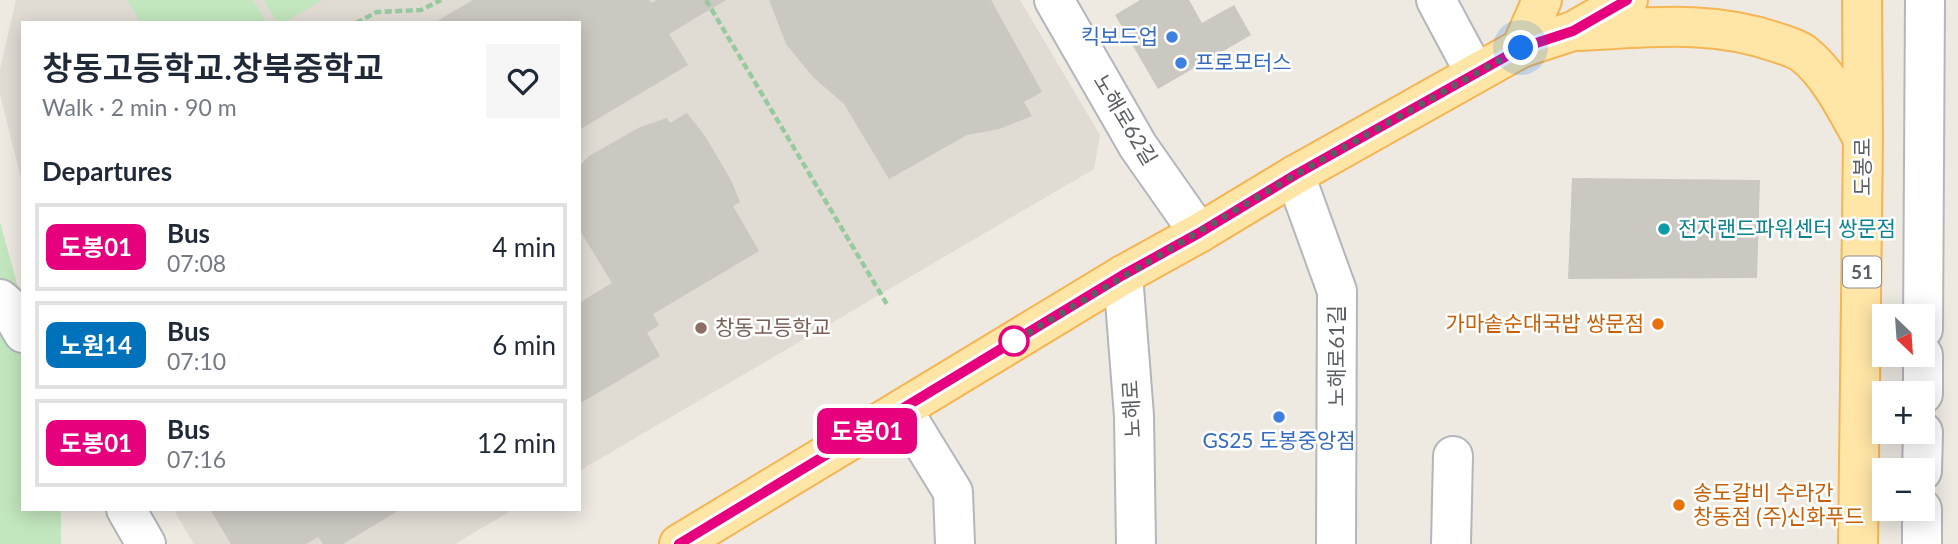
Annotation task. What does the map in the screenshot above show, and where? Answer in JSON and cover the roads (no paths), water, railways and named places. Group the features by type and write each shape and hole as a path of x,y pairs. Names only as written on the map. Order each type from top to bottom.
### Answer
{"main road":[{"path":"1521,48 1542,0"},
{"path":"680,544 1123,275 1295,175 1521,48 1573,31 1628,0"},
{"name":"도봉로","path":"1858,544 1862,0"},
{"path":"1573,31 1704,26 1747,32 1786,46 1803,53 1832,86 1863,139"}],"street":[{"path":"1436,0 1475,73"},
{"path":"1902,0 1902,304"},
{"path":"1923,304 1925,0"},
{"name":"노해로62길","path":"1057,1 1138,146 1199,233"},
{"name":"노해로61길","path":"1295,175 1337,291 1336,544"},
{"name":"노해로","path":"1123,275 1134,416 1136,544"},
{"path":"0,299 6,304 21,330"},
{"path":"902,410 953,492 954,544"},
{"path":"1451,544 1453,456"},
{"path":"127,511 146,544"},
{"path":"1902,521 1902,544"},
{"path":"1922,521 1922,544"}],"place":[{"name":"킥보드업","path":"1172,37"},
{"name":"프로모터스","path":"1181,63"},
{"name":"전자랜드파워센터 쌍문점","path":"1664,229"},
{"name":"가마솥순대국밥 쌍문점","path":"1658,324"},
{"name":"창동고등학교","path":"701,328"},
{"name":"GS25 도봉중앙점","path":"1279,417"},
{"name":"송도갈비 수라간 창동점 (주)신화푸드","path":"1679,505"}]}
